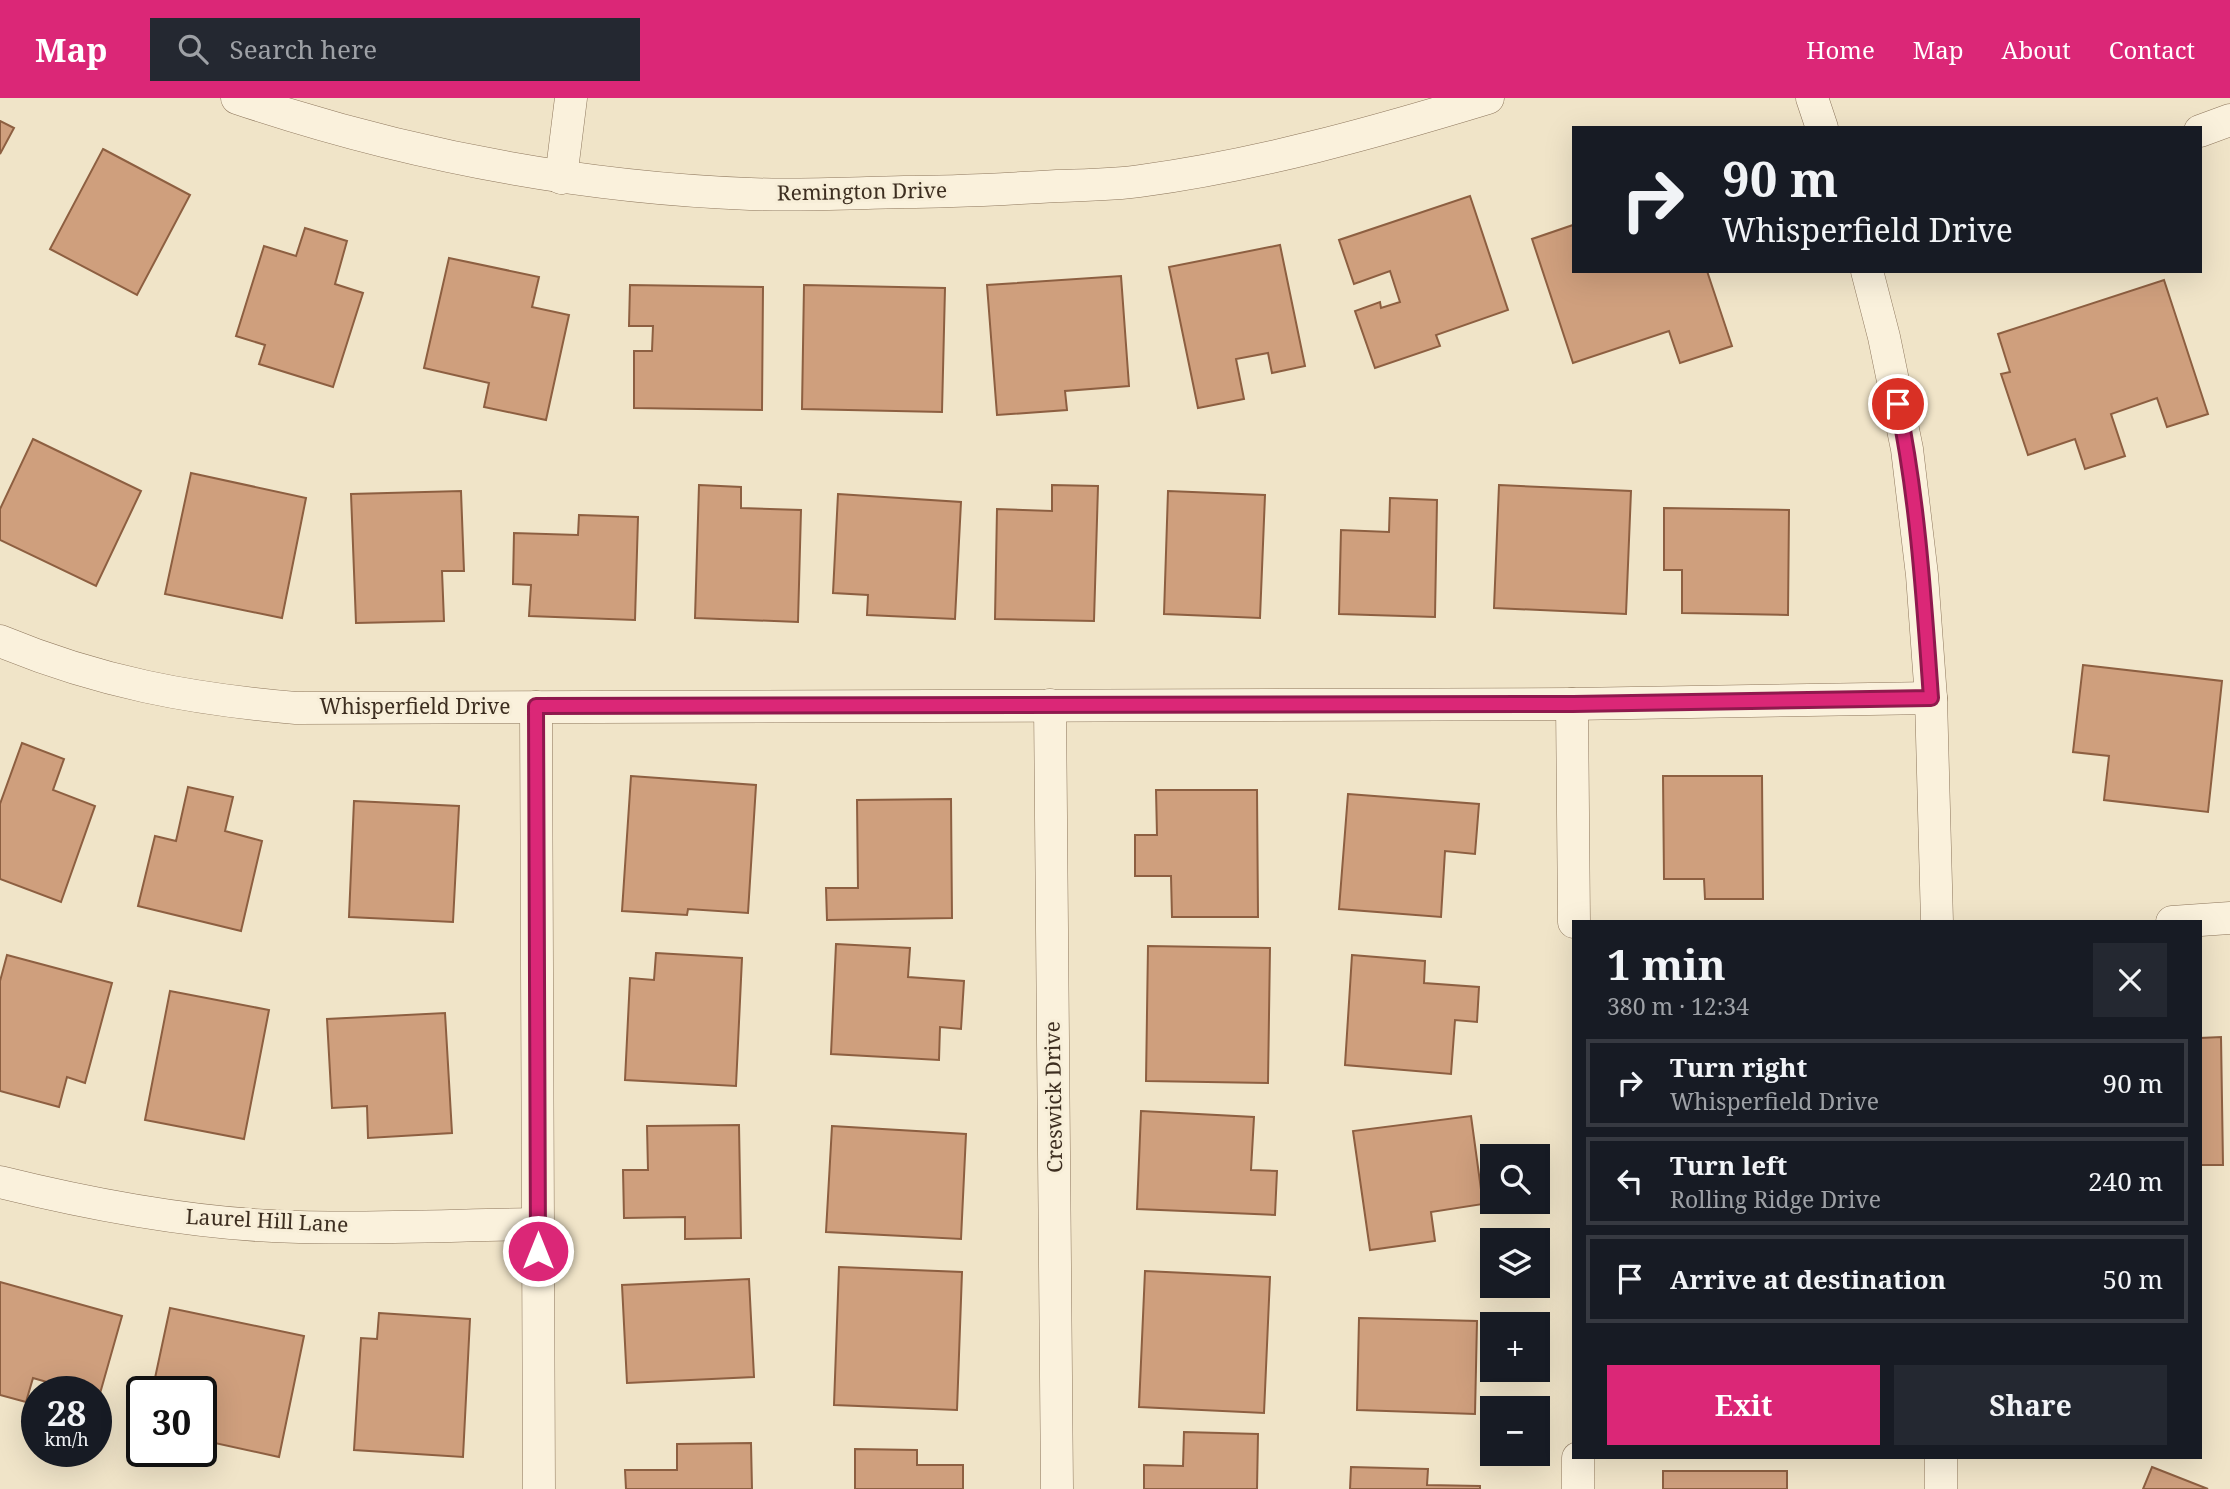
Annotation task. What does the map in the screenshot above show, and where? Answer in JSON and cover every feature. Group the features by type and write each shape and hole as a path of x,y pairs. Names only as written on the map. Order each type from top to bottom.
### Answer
{"street":[{"name":"Remington Drive","path":"237,98 392,144 478,163 561,178 752,194 946,192 1137,182 1269,159 1399,125 1488,98"},
{"path":"561,178 571,98"},
{"path":"1812,98 1821,126"},
{"path":"2202,130 2230,120"},
{"path":"1868,273 1907,449 1922,575 1931,698 1937,920"},
{"name":"Whisperfield Drive","path":"0,640 91,674 179,693 246,704 296,708 1573,704 1931,698"},
{"path":"1573,704 1574,920"},
{"name":"Creswick Drive","path":"1050,705 1057,1489"},
{"path":"536,706 539,1489"},
{"path":"2201,920 2230,918"},
{"name":"Laurel Hill Lane","path":"0,1182 153,1213 234,1223 298,1227 538,1224"},
{"path":"1578,1459 1578,1489"},
{"path":"1941,1459 1941,1489"}],"building":[{"path":"0,121 14,128 0,154"},
{"path":"103,149 190,195 137,295 50,249"},
{"path":"1470,196 1508,310 1436,335 1440,346 1375,368 1355,311 1380,302 1381,308 1400,302 1390,271 1354,284 1339,240"},
{"path":"1572,225 1572,273 1708,273 1732,346 1680,363 1669,331 1573,363 1532,239"},
{"path":"305,228 347,241 335,284 363,293 333,387 259,364 265,345 236,336 264,246 296,256"},
{"path":"1280,245 1305,366 1272,373 1268,353 1236,359 1244,399 1198,408 1169,267"},
{"path":"449,258 539,277 532,307 569,315 546,420 484,407 489,383 424,368"},
{"path":"1121,276 1129,386 1065,391 1067,410 997,415 987,285"},
{"path":"2164,280 2208,414 2167,427 2157,398 2111,414 2125,456 2085,469 2075,439 2028,455 2001,374 2010,372 1998,334"},
{"path":"630,285 763,287 762,410 634,408 634,351 652,351 653,326 629,326"},
{"path":"804,285 945,288 942,412 802,409"},
{"path":"33,439 141,491 96,586 0,540 0,509"},
{"path":"191,473 306,498 282,618 165,594"},
{"path":"699,485 741,487 741,508 801,510 798,622 695,618"},
{"path":"1052,485 1098,486 1094,621 995,619 997,509 1052,511"},
{"path":"1499,485 1631,491 1626,614 1494,608"},
{"path":"461,491 464,571 442,571 444,621 356,623 351,494"},
{"path":"1168,491 1265,495 1260,618 1164,614"},
{"path":"838,494 961,502 955,619 867,615 868,595 833,593"},
{"path":"1390,498 1437,500 1435,617 1339,614 1341,530 1389,532"},
{"path":"1664,508 1789,510 1788,615 1682,613 1682,570 1664,570"},
{"path":"579,515 638,517 635,620 529,616 531,585 513,584 514,533 578,535"},
{"path":"2083,665 2222,681 2208,812 2104,800 2109,756 2073,752"},
{"path":"22,743 64,759 53,790 95,806 61,902 0,879 0,804"},
{"path":"631,776 756,785 748,913 688,909 687,915 622,911"},
{"path":"1663,776 1762,776 1763,899 1705,899 1704,879 1664,879"},
{"path":"188,787 233,797 225,831 262,841 241,931 138,906 155,836 176,841"},
{"path":"1156,790 1257,790 1258,917 1172,917 1171,876 1135,876 1135,835 1157,835"},
{"path":"1348,794 1479,804 1475,854 1445,851 1441,917 1339,909"},
{"path":"951,799 952,918 827,920 826,888 858,888 857,800"},
{"path":"354,801 459,806 453,922 349,917"},
{"path":"836,944 910,948 908,977 964,981 961,1029 940,1027 939,1060 831,1054"},
{"path":"1148,946 1270,948 1268,1083 1146,1081"},
{"path":"656,953 742,958 736,1086 625,1080 630,978 654,980"},
{"path":"7,955 112,983 85,1083 67,1077 59,1107 0,1091 0,981"},
{"path":"1352,955 1425,961 1424,983 1479,987 1477,1022 1455,1020 1451,1074 1345,1065"},
{"path":"170,991 269,1010 244,1139 145,1120"},
{"path":"445,1013 452,1133 368,1138 367,1106 332,1108 327,1019"},
{"path":"2221,1037 2223,1165 2202,1165 2202,1038"},
{"path":"1141,1111 1254,1117 1251,1170 1277,1171 1275,1215 1137,1209"},
{"path":"1471,1116 1480,1182 1480,1204 1431,1212 1435,1241 1370,1250 1353,1131"},
{"path":"739,1125 741,1238 685,1239 685,1217 624,1218 623,1170 648,1170 647,1126"},
{"path":"832,1126 966,1134 961,1239 826,1232"},
{"path":"839,1267 962,1272 957,1410 834,1405"},
{"path":"1145,1271 1270,1277 1264,1413 1139,1407"},
{"path":"749,1279 754,1377 627,1383 622,1285"},
{"path":"0,1282 122,1316 105,1376 21,1376 21,1401 0,1395"},
{"path":"170,1308 304,1336 279,1457 217,1443 217,1376 155,1376"},
{"path":"379,1313 470,1319 463,1457 354,1450 361,1338 377,1339"},
{"path":"1359,1318 1477,1321 1475,1414 1357,1410"},
{"path":"1184,1432 1258,1434 1257,1489 1144,1489 1144,1465 1183,1466"},
{"path":"751,1443 752,1489 626,1489 625,1470 677,1470 677,1444"},
{"path":"855,1449 917,1450 917,1465 963,1465 963,1489 855,1489"},
{"path":"1351,1467 1428,1469 1427,1485 1480,1486 1480,1489 1350,1489"},
{"path":"2152,1467 2208,1489 2143,1489"},
{"path":"1663,1471 1787,1471 1787,1489 1663,1489"}],"route":[{"path":"538,1251 536,706 1573,704 1931,698 1922,575 1907,449 1898,404"}]}
